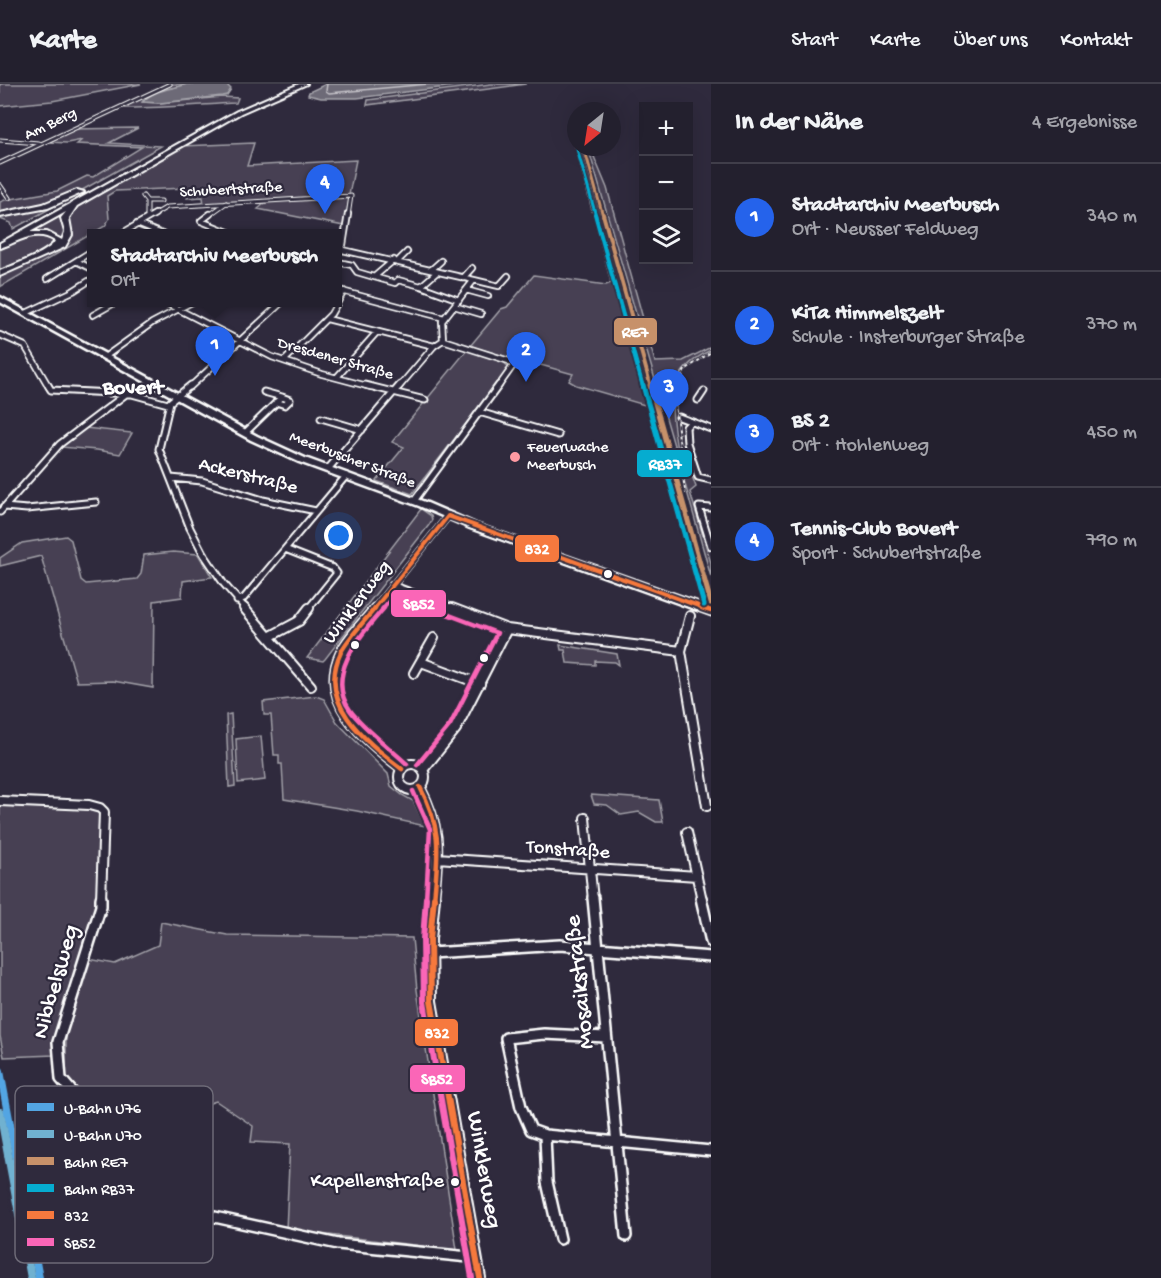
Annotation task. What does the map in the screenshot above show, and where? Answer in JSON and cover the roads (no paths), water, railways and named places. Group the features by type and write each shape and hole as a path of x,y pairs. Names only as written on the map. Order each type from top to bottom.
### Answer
{"highway":[{"path":"0,247 225,116 297,84"},
{"path":"0,238 239,112 304,84"},
{"path":"0,215 58,202 98,188"},
{"path":"0,273 62,245 69,239 70,231 65,218 66,213 98,188"},
{"path":"0,238 6,224"},
{"path":"0,247 22,237 36,234 54,236 59,241 50,250 0,273"}],"main road":[{"name":"Meerbuscher Straße","path":"0,299 245,433 290,455 448,516 711,611"}],"street":[{"name":"Am Berg","path":"0,163 170,84"},
{"path":"0,140 42,143"},
{"path":"0,186 9,198"},
{"path":"143,196 147,201 147,216"},
{"name":"Schubertstraße","path":"129,229 147,216 167,207 351,196 342,246"},
{"path":"147,201 161,201"},
{"path":"221,229 201,221 226,203"},
{"path":"137,224 150,229"},
{"path":"342,251 396,261 499,286 508,276"},
{"path":"374,278 407,252"},
{"path":"47,279 87,254"},
{"path":"76,261 87,266"},
{"path":"431,270 441,261"},
{"path":"342,263 352,265 357,272 374,278 395,283 398,280 459,300"},
{"path":"463,278 472,268"},
{"path":"421,286 437,272"},
{"path":"443,340 441,323 474,280"},
{"path":"26,313 87,282"},
{"path":"342,290 444,318"},
{"path":"466,290 488,296"},
{"path":"454,306 481,314"},
{"path":"93,315 108,307"},
{"name":"Dresdener Straße","path":"173,307 239,342 284,362 425,400"},
{"path":"106,356 152,323 183,307"},
{"path":"278,307 168,404 159,449 203,553 237,601 311,686"},
{"path":"284,362 336,307"},
{"path":"327,319 434,346"},
{"path":"337,377 377,332"},
{"path":"0,335 25,346 51,390 126,394 168,404"},
{"path":"328,469 434,346 443,340"},
{"path":"414,501 512,364 503,358 443,340"},
{"path":"245,433 282,398 264,392"},
{"path":"2,509 60,444 126,394"},
{"path":"701,395 711,398"},
{"path":"479,412 558,435"},
{"path":"679,417 711,429"},
{"path":"321,418 362,430"},
{"path":"691,422 686,427 687,443 698,477 711,480"},
{"path":"237,601 244,597 346,476"},
{"name":"Ackerstraße","path":"171,478 202,481 263,500 316,511"},
{"path":"2,509 27,509 96,502"},
{"path":"711,508 699,507 711,546"},
{"name":"Winklerweg","path":"448,516 338,657 333,681 337,703 343,713 402,769 398,776 402,785 411,789 420,788 429,804 437,828 430,953 431,1001 480,1278"},
{"path":"269,637 299,621 337,573 333,568 285,549"},
{"path":"392,585 507,629 681,651"},
{"path":"690,616 681,651 707,806"},
{"path":"423,770 456,729 507,629"},
{"path":"414,673 434,638"},
{"path":"421,662 480,684"},
{"path":"402,769 410,765 423,770"},
{"path":"420,788 426,779 423,770"},
{"name":"Nibbelsweg","path":"0,801 89,805 100,808 104,812 101,906 58,1042 61,1079 67,1086"},
{"name":"Mosaikstraße","path":"585,818 626,1236"},
{"path":"687,832 711,942"},
{"name":"Tonstraße","path":"437,858 697,876"},
{"path":"430,953 548,946 711,957"},
{"path":"606,1037 544,1034 506,1038 525,1122 531,1131 545,1135 711,1151"},
{"path":"545,1135 547,1182 560,1239"},
{"name":"Nibbelsweg","path":"213,1217 283,1234 338,1244 469,1257 477,1261"}],"water":[{"path":"187,84 226,84 231,89 227,95 222,96 160,103 143,102 157,92"},
{"path":"326,84 471,84 357,98 321,98 308,95 309,92"}],"railway":[{"path":"685,493 674,394 685,370 711,352"}],"metro line":[{"name":"U76","path":"0,1071 15,1151"},
{"name":"U70","path":"0,1112 15,1192"},
{"name":"U70","path":"28,1263 31,1278"},
{"name":"U76","path":"36,1263 39,1278"}],"rail line":[{"name":"RB37","path":"579,156 704,605"},
{"name":"RE7","path":"587,156 711,603"}],"place":[{"name":"Tennis-Club Bovert","path":"325,214"},
{"name":"Stadtarchiv Meerbusch","path":"215,376"},
{"name":"KiTa Himmelszelt","path":"526,382"},
{"name":"BS 2","path":"669,419"},
{"name":"Feuerwache Meerbusch","path":"515,457"},
{"name":"Kapellenstraße","path":"455,1182"}],"district":[{"name":"Bovert","path":"133,389"}]}
